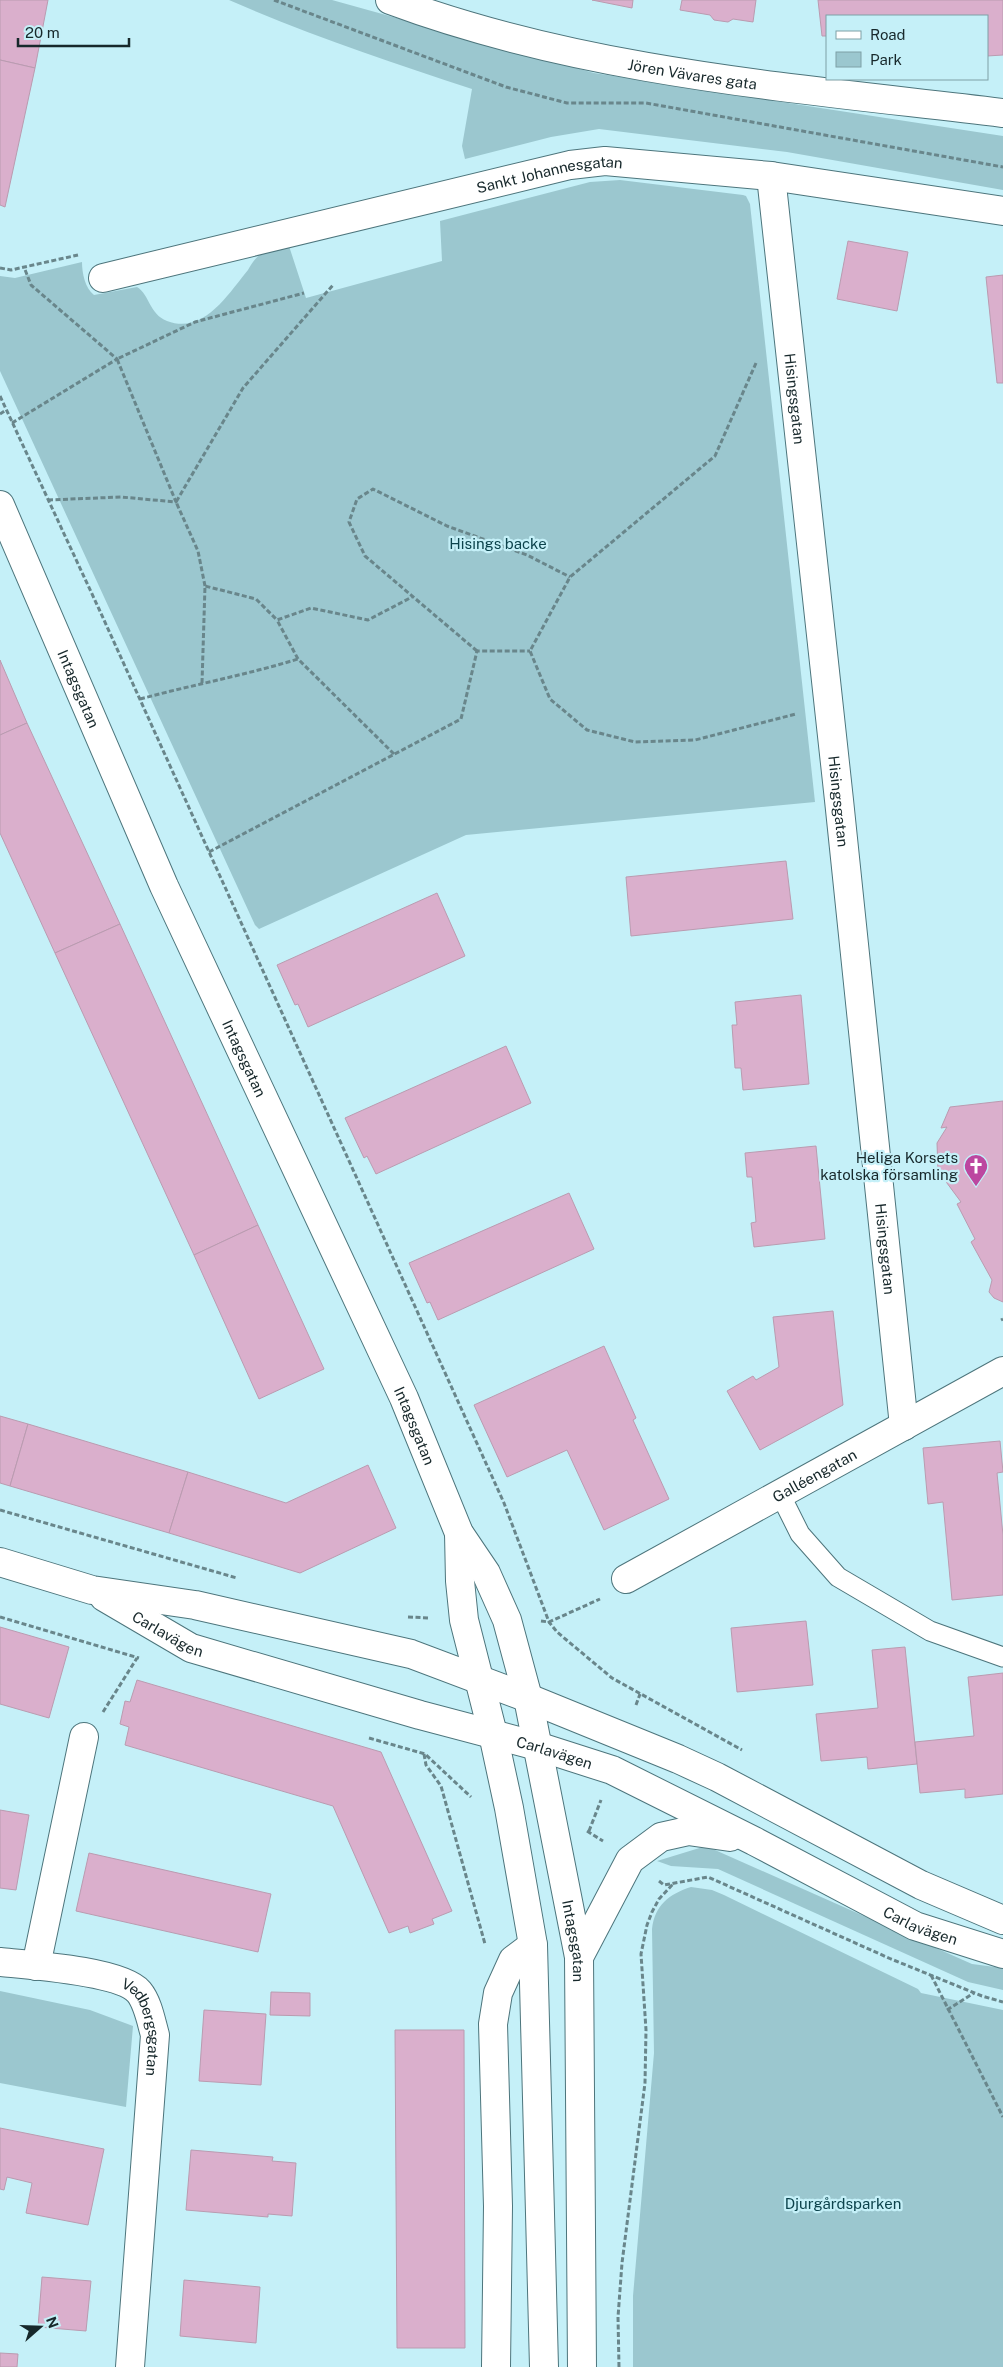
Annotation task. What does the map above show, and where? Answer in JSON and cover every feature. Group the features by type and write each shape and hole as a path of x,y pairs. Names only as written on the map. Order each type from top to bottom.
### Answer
{"street":[{"name":"Jören Vävares gata","path":"390,0 443,20 589,57 760,83 1003,113"},
{"name":"Sankt Johannesgatan","path":"103,278 570,165 605,161 771,176 1003,212"},
{"name":"Hisingsgatan","path":"771,176 840,810 904,1426"},
{"name":"Intagsgatan","path":"0,505 164,886 404,1398 460,1532 486,1573 507,1620 528,1698 536,1746 554,1820 579,1957 582,2367"},
{"name":"Intagsgatan","path":"0,554 34,581"},
{"name":"Galléengatan","path":"626,1579 1003,1371"},
{"name":"Intagsgatan","path":"460,1532 460,1581 464,1620 493,1734 509,1808 533,1945 544,2367"},
{"name":"Carlavägen","path":"0,1562 92,1590 195,1605 411,1654 528,1698 678,1759 716,1777 921,1885 1003,1920"},
{"name":"Carlavägen","path":"92,1590 191,1648 420,1715 536,1746 612,1770 754,1841 915,1926 1003,1954"},
{"path":"36,1966 84,1737"},
{"path":"579,1957 630,1860 661,1837 688,1831 754,1841"},
{"path":"496,2367 498,2206 493,2024 498,1993 512,1960 533,1945"},
{"name":"Vedbergsgatan","path":"0,1962 115,1978 138,1991 148,2009 156,2035 130,2367"}],"lane":[{"path":"780,1494 800,1534 838,1577 930,1631 1003,1656"}],"path":[{"path":"0,268 11,270 84,253 93,259 103,278"},
{"path":"24,267 31,285 117,359 198,551 205,586 202,682"},
{"path":"176,502 243,388 333,285"},
{"path":"12,423 117,359 195,322 304,293"},
{"path":"530,651 570,577 715,456 759,358"},
{"path":"0,396 140,699 504,1503 549,1622 573,1647 606,1673 650,1700"},
{"path":"0,414 6,410"},
{"path":"530,651 477,652 365,556 349,522 357,499 374,489 447,526 527,555 570,577"},
{"path":"48,500 121,498 176,502"},
{"path":"205,586 256,599 277,620 298,659 394,754"},
{"path":"277,620 311,608 368,620 412,596"},
{"path":"530,651 550,699 587,730 635,742 695,740 800,713"},
{"path":"209,852 461,719 477,652"},
{"path":"140,699 202,682 254,672 298,659"},
{"path":"0,1510 243,1580"},
{"path":"549,1622 603,1597 626,1579"},
{"path":"0,1617 137,1658 113,1699 84,1737"},
{"path":"401,1617 435,1618"},
{"path":"393,1745 424,1754 474,1800"},
{"path":"424,1754 426,1764 440,1786 498,1993"},
{"path":"581,1828 605,1842"},
{"path":"664,1885 708,1876 930,1975 974,1993 1003,2002"},
{"path":"619,2367 618,2317 622,2263 645,2083 646,2030 641,1954 647,1925 652,1912 659,1899 674,1883"},
{"path":"930,1975 1003,2117"},
{"path":"947,2010 974,1993"}],"green space":[{"path":"229,0 332,0 594,73 1003,136 1003,190 787,152 599,129 551,137 465,159 462,146 472,89 319,36"},
{"name":"Hisings backe","path":"620,180 743,195 746,196 750,204 815,802 466,835 259,929 255,925 0,371 0,276 15,278 82,262 85,280 88,288 94,295 137,287 161,318 180,324 192,322 214,310 256,258 270,250 289,246 306,298 442,261 440,221 590,182"},
{"path":"706,1846 972,1964 1003,1968 1003,1990 968,1982 718,1869 671,1866 657,1861"},
{"name":"Djurgårdsparken","path":"691,1887 712,1890 724,1895 918,1989 921,1993 1003,2010 1003,2367 633,2367 633,2296 654,2053 652,1929 656,1913 664,1902 676,1893"},
{"path":"0,1991 90,2010 133,2026 126,2107 0,2083"}],"building":[{"path":"0,0 48,0 35,68 0,60"},
{"path":"592,0 633,0 632,8"},
{"path":"682,0 756,0 753,22 733,19 728,22 714,20 710,15 680,10"},
{"path":"818,0 1003,0 1003,55 988,56 988,15 826,15 826,36 822,36"},
{"path":"0,60 35,68 5,207 0,205"},
{"path":"848,241 908,252 897,311 837,299"},
{"path":"1003,275 1003,383 997,383 986,277"},
{"path":"0,660 27,723 0,735"},
{"path":"27,723 120,924 55,953 0,833 0,735"},
{"path":"786,861 793,919 631,936 626,877"},
{"path":"437,893 465,956 308,1027 298,1004 295,1005 277,965"},
{"path":"120,924 258,1225 194,1255 55,953"},
{"path":"801,995 809,1084 743,1090 741,1068 735,1068 732,1025 737,1025 735,1002"},
{"path":"506,1046 531,1103 376,1174 367,1156 364,1158 345,1118"},
{"name":"Heliga Korsets katolska församling","path":"1003,1101 1003,1302 994,1298 989,1292 992,1280 971,1242 975,1239 957,1204 961,1202 938,1171 937,1143 947,1127 941,1128 950,1107"},
{"path":"816,1146 825,1239 754,1247 751,1223 756,1222 752,1177 747,1177 745,1153"},
{"path":"569,1193 594,1249 438,1320 430,1302 427,1303 409,1263"},
{"path":"258,1225 324,1369 259,1399 194,1255"},
{"path":"833,1311 843,1405 760,1450 727,1391 753,1376 756,1380 779,1367 773,1317"},
{"path":"604,1346 636,1418 633,1420 669,1499 604,1530 567,1450 507,1477 474,1405"},
{"path":"0,1416 28,1424 10,1486 0,1483"},
{"path":"28,1424 188,1472 169,1533 10,1486"},
{"path":"1000,1441 1003,1472 997,1473 1003,1535 1003,1595 952,1600 943,1502 928,1504 923,1448"},
{"path":"368,1465 396,1528 300,1573 169,1533 188,1472 286,1503"},
{"path":"806,1621 813,1685 737,1692 731,1628"},
{"path":"0,1627 69,1647 49,1718 0,1704"},
{"path":"905,1647 917,1764 868,1769 867,1757 821,1761 816,1714 878,1708 872,1650"},
{"path":"1003,1673 1003,1794 965,1798 965,1789 920,1793 915,1742 974,1736 968,1677"},
{"path":"137,1680 381,1752 452,1911 432,1919 434,1924 410,1933 408,1926 389,1933 333,1806 125,1745 129,1727 120,1724 125,1701 130,1702"},
{"path":"0,1810 29,1815 16,1890 0,1888"},
{"path":"89,1853 271,1894 258,1952 76,1911"},
{"path":"271,1992 310,1993 310,2016 270,2015"},
{"path":"204,2010 266,2014 261,2085 199,2081"},
{"path":"395,2030 464,2030 465,2348 397,2348"},
{"path":"0,2128 104,2149 88,2225 26,2213 32,2183 7,2177 4,2190 0,2189"},
{"path":"191,2150 273,2157 272,2161 296,2163 292,2216 268,2214 268,2217 186,2210"},
{"path":"42,2277 91,2281 86,2331 38,2327"},
{"path":"184,2280 260,2287 256,2343 180,2336"},
{"path":"0,2353 18,2354 17,2367 0,2367"}],"place":[{"name":"Heliga Korsets katolska församling","path":"976,1187"}]}
